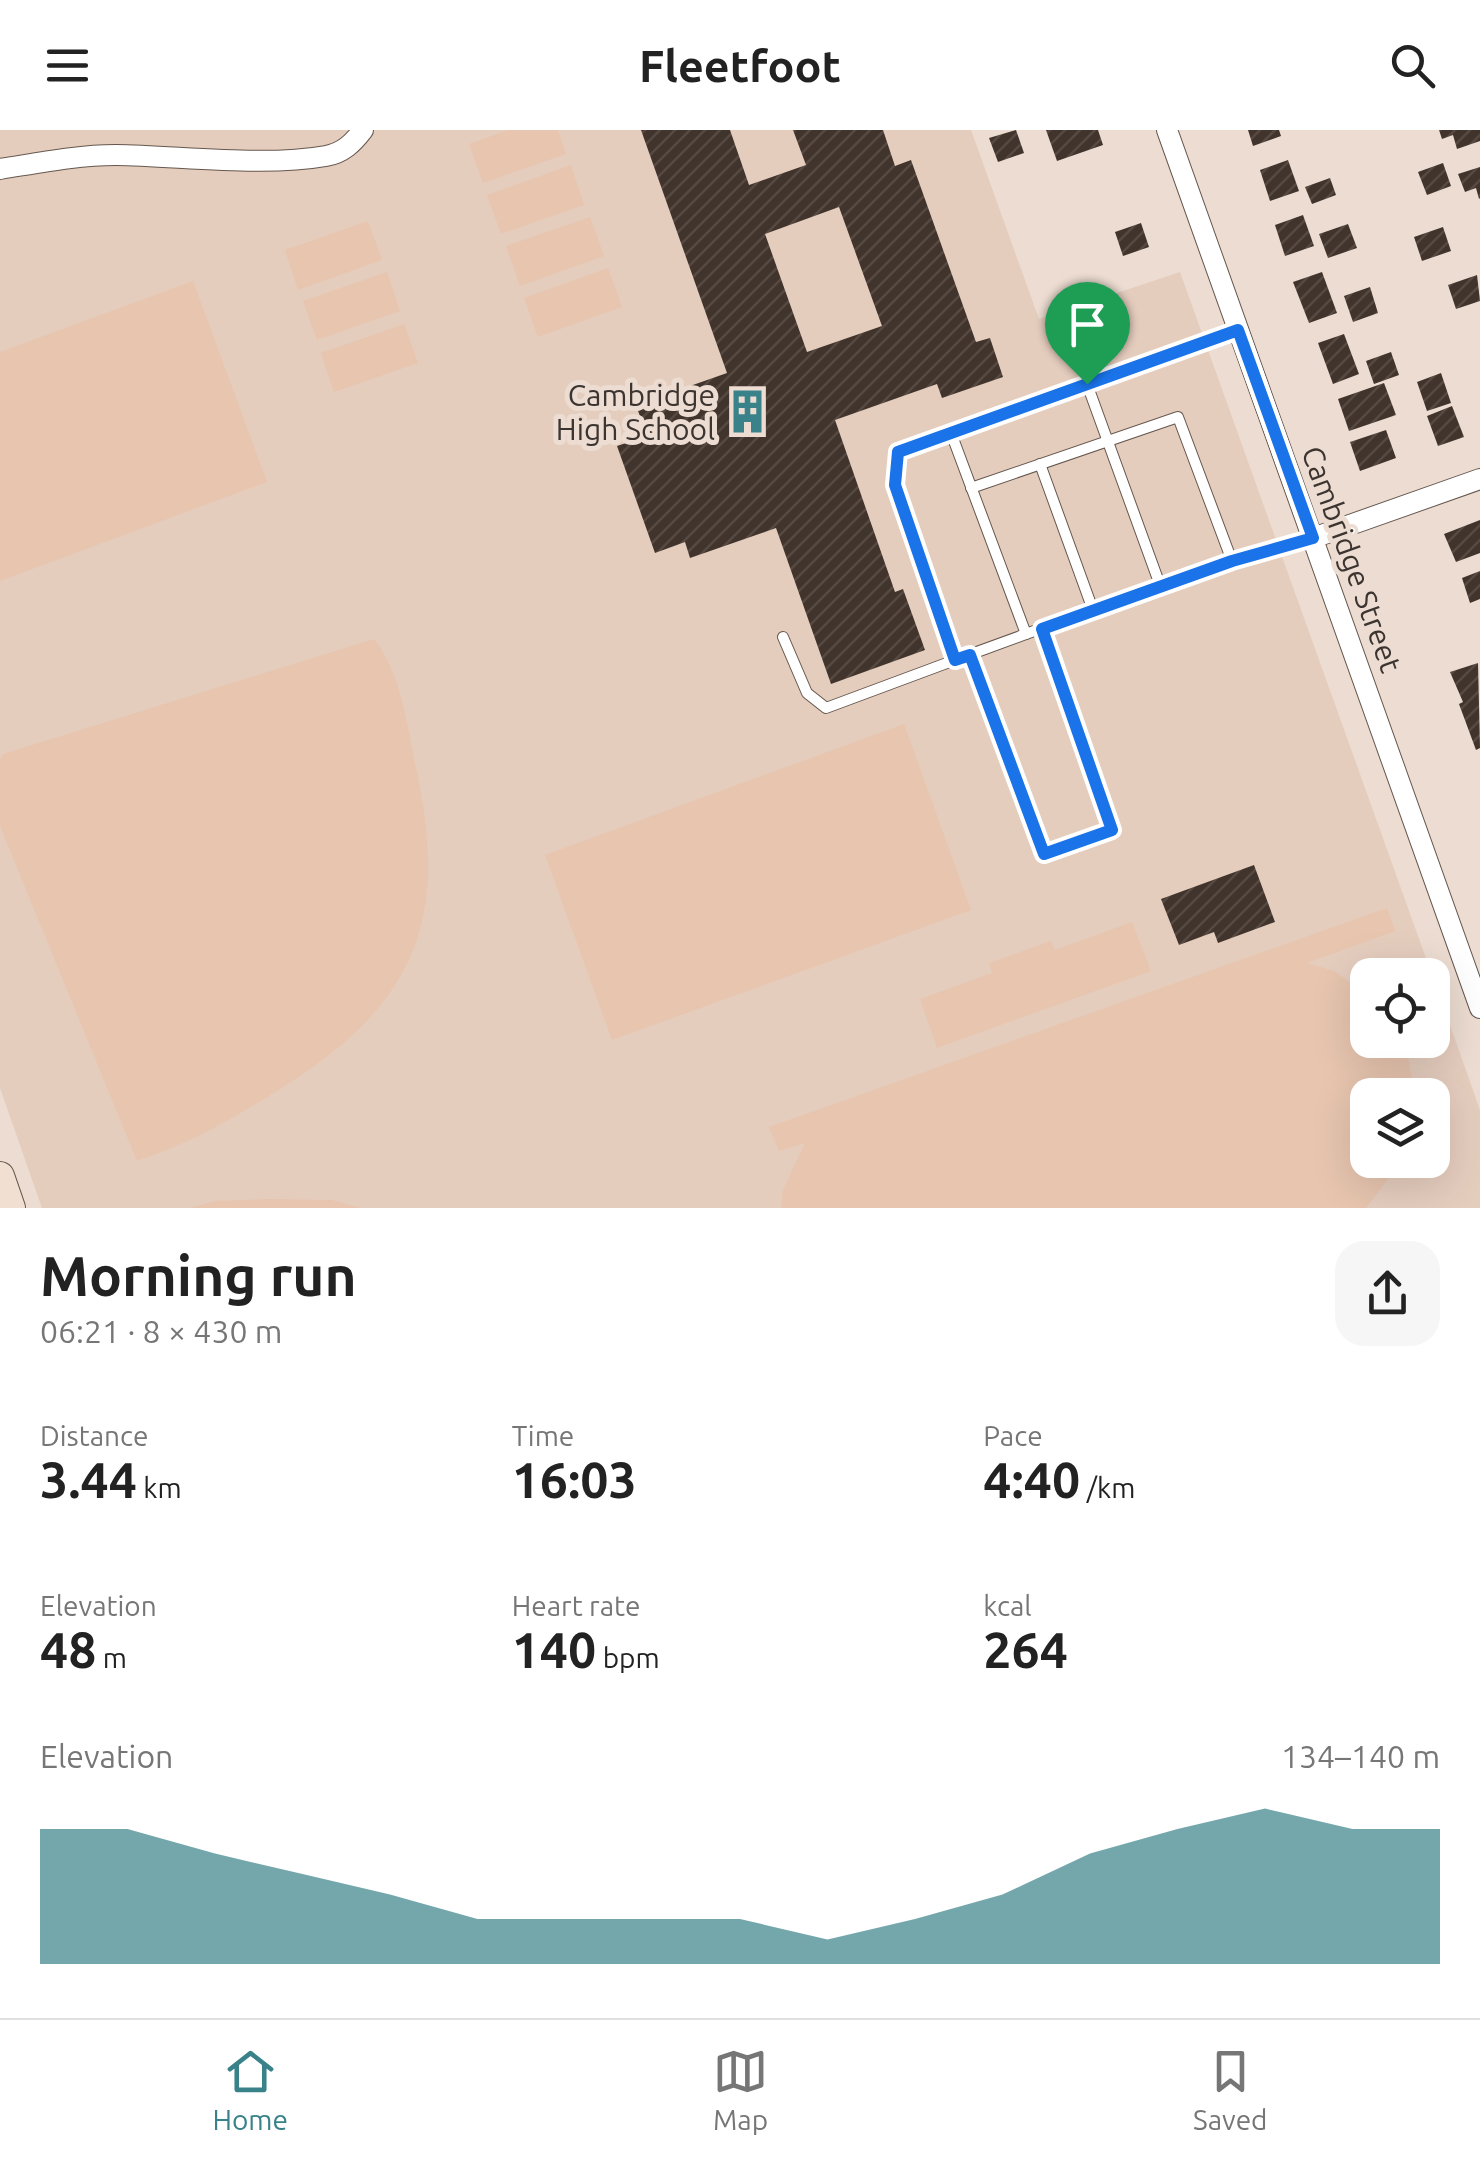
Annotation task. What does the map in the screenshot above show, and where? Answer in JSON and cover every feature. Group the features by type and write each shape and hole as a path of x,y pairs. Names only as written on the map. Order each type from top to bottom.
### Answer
{"street":[{"path":"0,169 111,155 276,160 330,156 351,146 364,130"},
{"name":"Cambridge Street","path":"1167,130 1480,1008"},
{"path":"1313,538 1480,479"},
{"path":"0,1176 12,1208"}],"lane":[{"path":"955,660 895,485 898,452 1238,330"},
{"path":"1087,384 1160,585"},
{"path":"971,488 1178,417 1232,561"},
{"path":"950,433 1026,634"},
{"path":"1040,464 1094,610"},
{"path":"783,637 807,693 826,708 1160,585 1313,538"},
{"path":"970,655 1044,854 1112,830 1042,629"}],"shaded area":[{"path":"0,130 971,130 1039,319 1180,272 1426,958 1350,958 1350,1058 1450,1058 1450,1025 1480,1110 1480,1208 42,1208 0,1088"},
{"path":"508,130 558,130 566,154 483,183 469,144"},
{"path":"571,165 584,205 501,234 487,195"},
{"path":"590,217 604,256 520,286 506,246"},
{"path":"368,221 382,260 298,290 285,250"},
{"path":"608,268 622,307 538,337 524,298"},
{"path":"387,272 400,311 317,340 303,301"},
{"path":"193,281 267,482 0,581 0,352"},
{"path":"404,324 418,363 334,392 321,353"},
{"path":"374,639 391,667 402,700 425,823 428,872 423,916 411,955 391,991 363,1025 326,1057 228,1120 137,1161 0,826 0,760 3,754"},
{"path":"904,724 971,910 612,1040 545,855"},
{"path":"1387,908 1395,931 1307,963 1334,971 1350,982 1350,1058 1408,1058 1412,1078 1350,1078 1350,1178 1389,1178 1366,1208 781,1208 783,1190 805,1143 779,1151 769,1127"},
{"path":"1132,922 1151,971 937,1048 920,999 992,973 989,963 1051,941 1055,950"},
{"path":"332,1200 360,1208 190,1208 214,1201"}],"building":[{"name":"Cambridge High School","path":"641,130 730,130 749,185 806,165 793,130 883,130 895,166 911,160 976,342 990,338 1003,377 942,398 937,384 835,420 895,592 903,589 925,650 831,684 776,528 690,558 685,542 655,553 617,446 647,436 636,405 727,373","holes":["839,207 882,326 807,352 765,234"]},
{"path":"1016,130 1024,153 998,162 989,138"},
{"path":"1046,130 1098,130 1103,145 1057,161"},
{"path":"1248,130 1279,130 1281,136 1253,146"},
{"path":"1439,130 1480,130 1480,141 1457,149 1453,135 1442,139"},
{"path":"1288,160 1299,191 1270,201 1260,170"},
{"path":"1443,163 1451,186 1427,195 1418,172"},
{"path":"1480,167 1479,199 1476,188 1465,192 1458,174"},
{"path":"1330,178 1336,195 1312,204 1305,187"},
{"path":"1303,215 1314,246 1285,256 1275,225"},
{"path":"1141,223 1149,247 1123,256 1115,232"},
{"path":"1348,224 1357,248 1328,258 1319,234"},
{"path":"1443,227 1451,251 1422,261 1414,237"},
{"path":"1322,272 1337,313 1309,323 1293,282"},
{"path":"1477,275 1480,301 1456,309 1448,285"},
{"path":"1370,287 1378,313 1353,322 1344,296"},
{"path":"1344,334 1359,374 1333,384 1318,343"},
{"path":"1391,352 1399,375 1374,384 1366,361"},
{"path":"1441,373 1451,403 1427,411 1417,382"},
{"path":"1384,383 1396,415 1349,431 1338,399"},
{"path":"1452,406 1464,437 1438,446 1427,416"},
{"path":"1386,430 1396,458 1360,471 1350,442"},
{"path":"1480,520 1480,553 1456,562 1444,534"},
{"path":"1480,571 1480,599 1470,603 1462,578"},
{"path":"1478,663 1480,748 1476,750 1450,672"},
{"path":"1254,865 1275,922 1218,943 1214,932 1179,945 1161,899"}],"place":[{"name":"Cambridge High School","path":"748,412"}],"route":[{"path":"1238,330 1313,538 1160,585 1042,629 1112,830 1044,854 970,655 955,660 895,485 898,452 1087,384 1238,330"}]}
